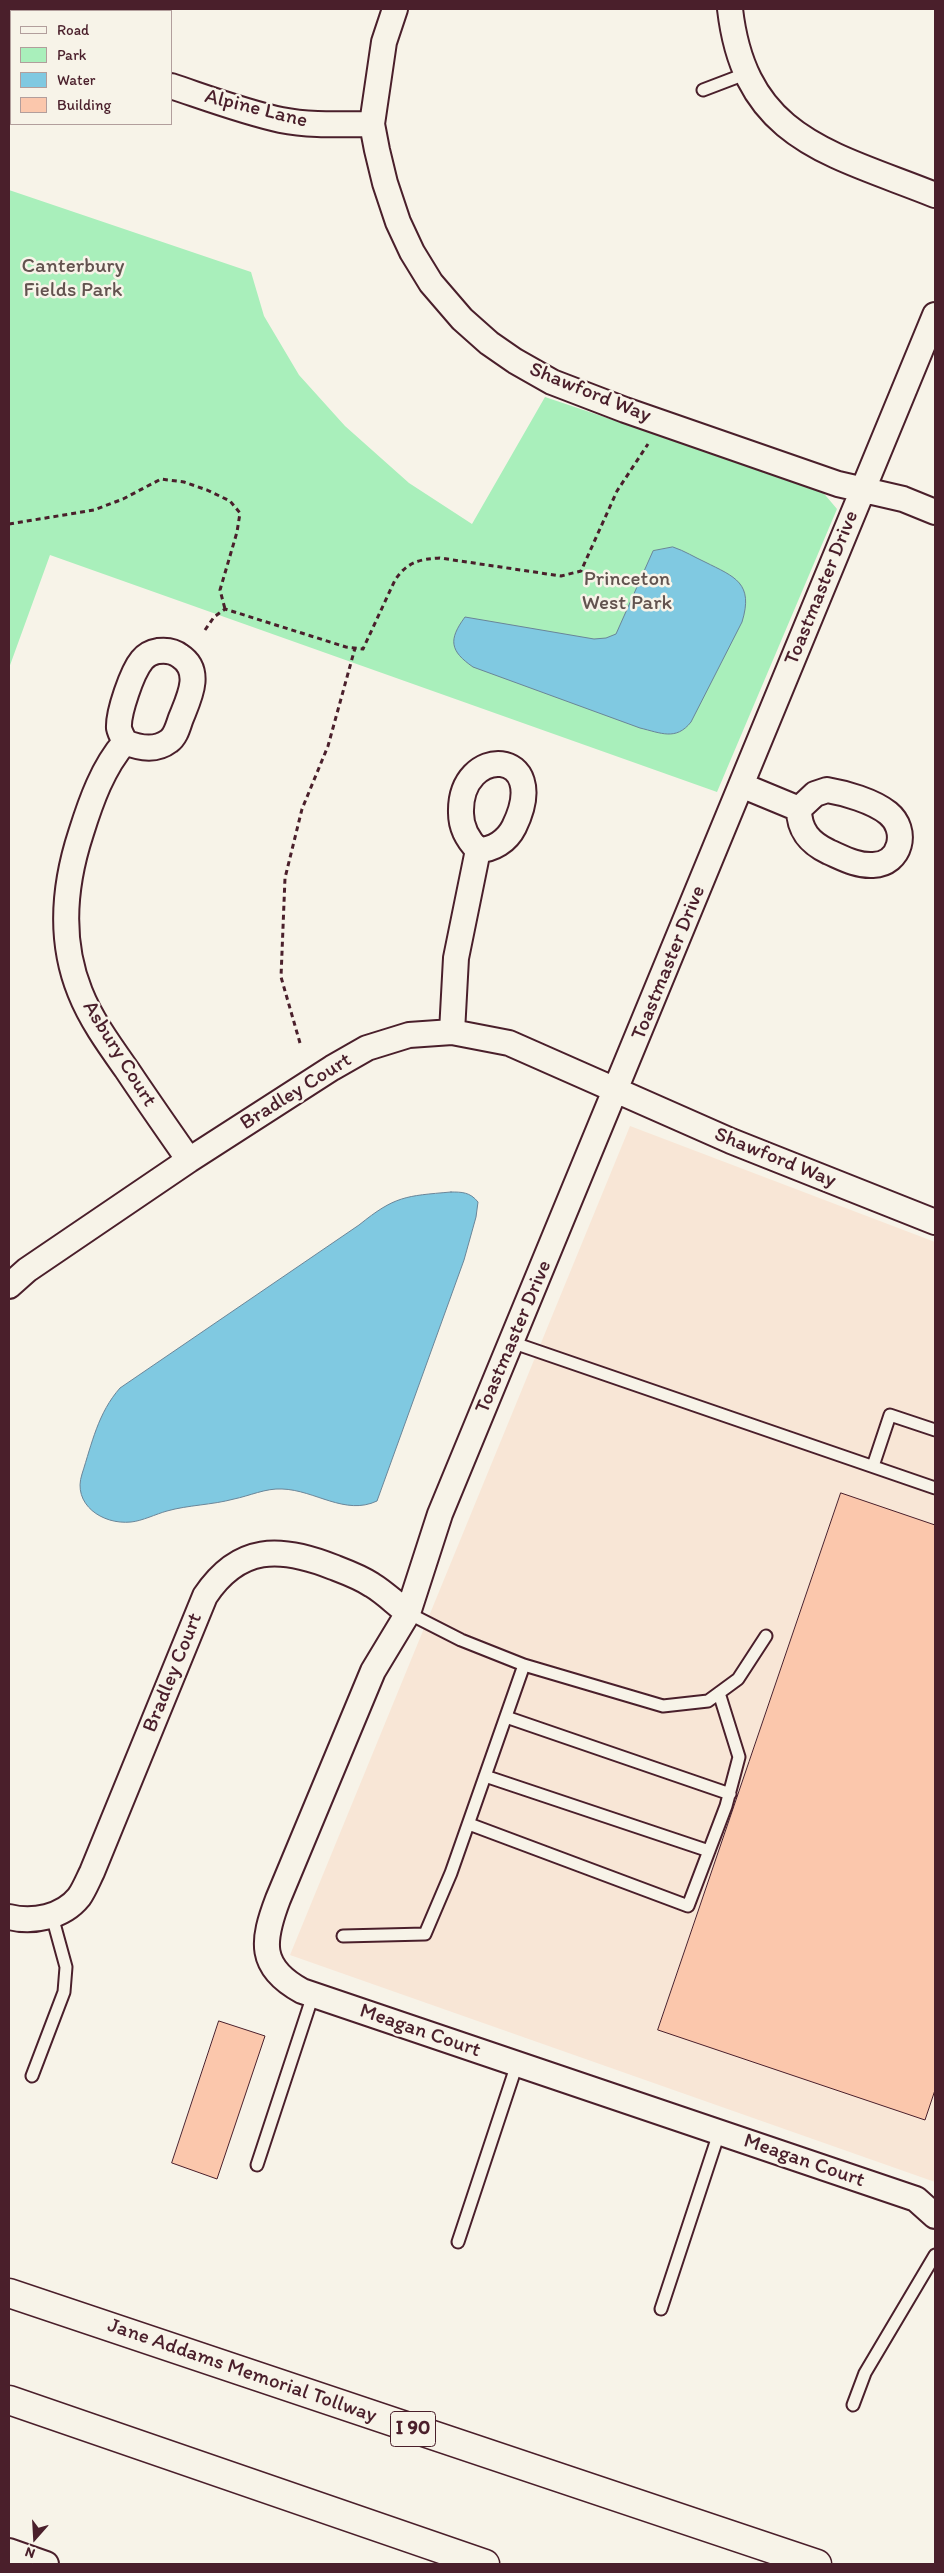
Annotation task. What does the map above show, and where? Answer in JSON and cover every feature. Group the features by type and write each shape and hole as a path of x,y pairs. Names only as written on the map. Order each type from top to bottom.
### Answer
{"highway":[{"name":"Jane Addams Memorial Tollway","path":"9,2293 817,2564"},
{"path":"9,2400 484,2564"}],"street":[{"name":"Shawford Way","path":"395,9 384,42 372,124 385,183 398,222 412,252 431,283 462,319 489,343 515,361 552,382 625,410 863,491 903,499 935,512"},
{"path":"730,9 732,31 745,74 768,108 794,133 809,143 935,195"},
{"name":"Alpine Lane","path":"172,86 249,112 283,120 322,124 372,124"},
{"name":"Toastmaster Drive","path":"408,1613 440,1514 935,315"},
{"name":"Asbury Court","path":"125,742 116,752 96,791 72,862 67,888 68,942 80,992 91,1014 189,1160"},
{"path":"741,785 799,809"},
{"path":"452,1032 456,958 478,850"},
{"name":"Bradley Court","path":"9,1286 35,1265 189,1160 332,1068 367,1048 409,1035 452,1032 509,1043 616,1091"},
{"name":"Shawford Way","path":"616,1091 731,1140 935,1222"},
{"name":"Bradley Court","path":"52,1916 66,1908 79,1896 92,1872 205,1596 215,1581 231,1566 244,1559 266,1553 280,1552 298,1555 330,1566 372,1585 408,1613"},
{"name":"Meagan Court","path":"408,1613 373,1671 266,1932 268,1954 278,1974 287,1983 314,1995 916,2199 935,2216"},
{"path":"9,1917 35,1918 52,1916"},
{"path":"9,2551 46,2564"}],"lane":[{"path":"703,90 745,74"},
{"path":"512,1342 935,1488"},
{"path":"873,1466 890,1415 935,1430"},
{"path":"408,1613 461,1640 524,1665 664,1706 708,1701 738,1679 766,1636"},
{"path":"343,1936 425,1934 451,1873 524,1665"},
{"path":"469,1824 688,1906 730,1794 739,1757 719,1693"},
{"path":"506,1717 730,1794"},
{"path":"485,1776 709,1852"},
{"path":"32,2076 64,1984 66,1967 52,1916"},
{"path":"257,2165 314,1995"},
{"path":"458,2242 516,2064"},
{"path":"661,2309 719,2133"},
{"path":"853,2405 865,2373 935,2255"}],"path":[{"path":"205,630 214,616 226,609 363,649 368,644 395,580 402,569 411,563 423,559 440,558 561,576 581,571 617,491 648,444"},
{"path":"9,524 94,510 123,499 161,479 184,482 207,490 230,501 240,514 237,532 220,590 226,609"},
{"path":"300,1043 281,977 285,878 302,810 328,746 355,648"}],"shaded area":[{"path":"630,1126 935,1242 935,2182 290,1955"}],"green space":[{"name":"Princeton West Park","path":"9,190 251,272 264,316 299,375 345,426 409,483 472,524 545,397 821,490 837,509 717,792 50,555 9,668"}],"water":[{"path":"673,547 733,577 739,583 746,598 742,622 691,722 680,732 668,734 640,728 473,667 456,650 454,639 465,617 594,639 606,638 616,634 653,551"},
{"path":"451,1192 466,1193 478,1202 476,1217 464,1260 377,1501 353,1506 294,1490 276,1489 226,1501 175,1509 131,1522 120,1522 100,1516 85,1503 81,1495 82,1474 101,1418 120,1388 382,1208 401,1199"}],"building":[{"path":"841,1493 935,1525 935,2090 925,2120 658,2030"},
{"path":"219,2021 265,2036 217,2179 172,2163"}],"park label":[{"name":"Canterbury Fields Park","path":"73,279"}]}
